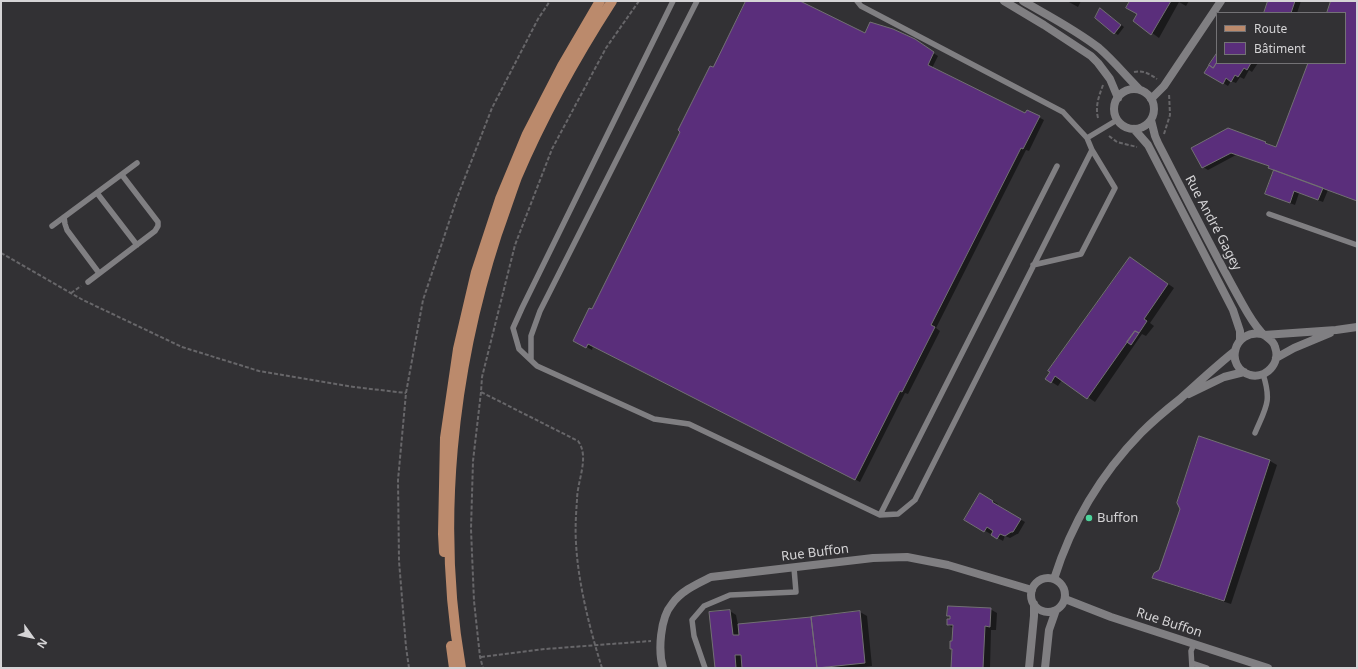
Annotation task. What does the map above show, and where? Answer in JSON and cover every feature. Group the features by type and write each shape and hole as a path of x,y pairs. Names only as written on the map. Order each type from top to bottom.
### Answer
{"main road":[{"path":"461,668 453,602 450,545 450,501 458,402 473,322 492,250 517,179 559,90 612,1"},
{"path":"454,668 449,625 443,534 445,438 458,349 476,272 503,192 527,134 562,66 597,4"}],"street":[{"path":"1004,1 1050,28 1091,56 1110,79 1118,98"},
{"path":"1023,1 1073,30 1098,48 1151,99 1154,109 1151,120 1144,127 1134,129 1124,127 1117,120 1114,108 1118,98 1127,90 1140,90"},
{"path":"1151,99 1167,81 1221,1"},
{"name":"Rue André Gagey","path":"1151,120 1153,133 1158,143 1243,305 1263,335"},
{"name":"Rue André Gagey","path":"1134,129 1148,145 1233,310 1240,331 1240,340"},
{"path":"1054,579 1077,523 1104,476 1140,434 1159,415 1180,399 1235,351 1240,340 1250,334 1263,335 1336,330 1357,327"},
{"path":"1276,358 1294,348 1336,330"},
{"path":"1180,399 1224,377 1244,372 1256,375 1263,374 1272,368 1277,352 1273,342 1263,335"},
{"path":"1235,351 1236,363 1244,372"},
{"name":"Rue Buffon","path":"663,668 661,641 663,622 671,604 689,589 711,578 873,558 907,557 948,565 1032,590"},
{"path":"1030,668 1034,616 1034,604 1031,594 1032,590 1038,581 1049,578 1054,579 1062,585 1064,589 1064,599 1060,607 1056,610 1051,612 1041,610 1034,604"},
{"name":"Rue Buffon","path":"1064,599 1111,617 1268,668"},
{"path":"1045,668 1049,630 1056,610"}],"lane":[{"path":"673,1 513,328 519,349 537,366 654,419 689,424 880,515 898,514 915,500 1092,150"},
{"path":"531,360 531,336 540,311 697,1"},
{"path":"857,1 861,6 1063,112 1087,138 1092,150 1115,188 1081,254 1034,265"},
{"path":"1087,138 1117,120"},
{"path":"52,226 137,164"},
{"path":"880,515 1057,166"},
{"path":"88,282 155,231 158,226 158,222 122,175"},
{"path":"97,193 137,244"},
{"path":"1269,214 1357,245"},
{"path":"64,217 64,224 67,230 99,274"},
{"path":"1255,433 1266,408 1268,398 1263,374"},
{"path":"705,668 694,636 692,620 704,606 730,595 796,592 794,568"},
{"path":"1194,644 1191,651 1192,665 1207,668"}],"path":[{"path":"409,668 399,561 398,480 406,393 423,300 456,198 492,108 538,19 550,1"},
{"path":"483,668 480,657 474,601 471,529 473,461 482,377 515,245 552,149 606,48 639,1"},
{"path":"1131,74 1139,71 1144,72 1160,81"},
{"path":"1098,118 1097,102 1103,85 1107,81"},
{"path":"1164,136 1170,115 1170,100 1168,92"},
{"path":"1109,136 1118,142 1140,149"},
{"path":"1,253 71,293 182,347 259,371 354,387 406,393"},
{"path":"71,293 88,282"},
{"path":"481,392 578,441 583,447 583,456 576,497 576,543 582,586 594,645 602,668"},
{"path":"480,657 546,649 661,641"}],"building":[{"path":"746,1 800,1 865,33 870,22 893,29 915,39 934,52 928,65 1025,113 1027,110 1040,116 1023,149 1021,148 931,325 935,327 902,392 900,391 855,480 588,344 586,348 573,341 589,308 592,309 680,132 678,130 710,66 713,67"},
{"path":"1130,1 1171,1 1151,35 1133,21 1137,14 1126,8"},
{"path":"1268,1 1295,1 1291,12 1264,12"},
{"path":"1331,1 1357,1 1357,201 1268,168 1269,166 1231,153 1202,168 1191,148 1228,128 1276,147 1308,64 1346,64 1346,12 1327,12"},
{"path":"1100,8 1121,25 1114,34 1095,18"},
{"path":"1216,54 1216,64 1213,68 1209,65"},
{"path":"1216,64 1250,64 1247,70 1244,68 1238,77 1235,75 1231,82 1226,78 1223,84 1204,73 1209,65 1213,68"},
{"path":"1274,170 1323,188 1318,200 1294,191 1290,203 1265,194"},
{"path":"1130,257 1168,284 1144,319 1147,321 1139,333 1135,331 1087,399 1055,376 1051,383 1045,379 1050,372 1048,371"},
{"path":"1135,331 1139,333 1131,345 1127,342"},
{"path":"1199,436 1270,460 1224,601 1152,578 1154,573 1159,570 1180,509 1177,503"},
{"path":"980,493 1021,519 1013,532 1005,536 1000,534 997,539 991,535 993,531 987,527 984,532 964,520"},
{"path":"948,606 991,608 990,627 985,626 983,668 951,668 952,649 950,649 950,641 952,641 953,625 947,625 947,619 950,619 950,616 947,616"},
{"path":"730,610 733,635 739,635 738,624 811,617 817,668 742,668 741,655 735,655 736,668 715,668 709,612"},
{"path":"860,611 865,663 817,668 811,617"}],"place":[{"name":"Buffon","path":"1089,518"}]}
